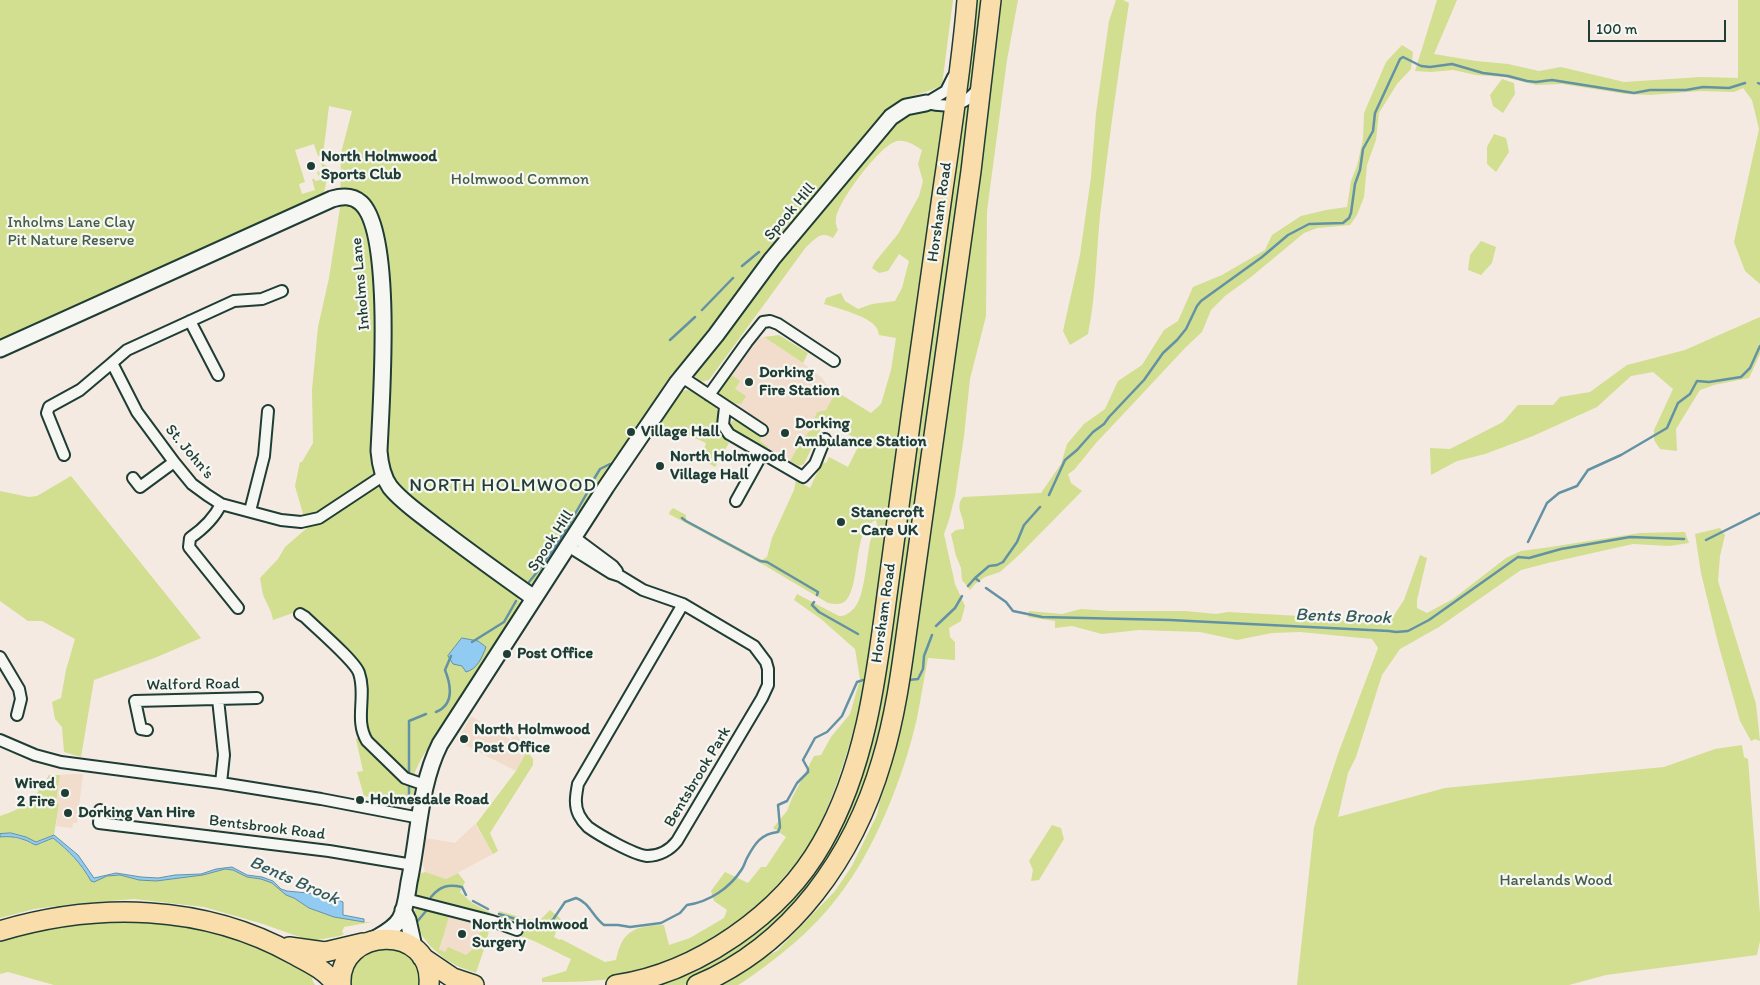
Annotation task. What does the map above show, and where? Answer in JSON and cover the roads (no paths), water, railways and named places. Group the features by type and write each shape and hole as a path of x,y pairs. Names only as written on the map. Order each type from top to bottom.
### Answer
{"highway":[{"name":"Horsham Road","path":"616,985 650,977 698,958 746,929 790,887 807,866 831,827 850,780 860,750 875,678 967,0"},
{"name":"Horsham Road","path":"697,985 729,969 752,954 786,926 809,902 827,878 851,838 870,795 882,760 899,685 982,80 991,0"},
{"path":"0,931 53,918 119,911 187,916 223,925 278,946 319,969 336,985"},
{"path":"278,946 325,952 386,938 396,939 418,952 452,978 474,985"},
{"path":"341,985 344,966 351,955 358,948 372,941"},
{"path":"418,952 427,970 428,985"}],"street":[{"name":"Spook Hill","path":"372,941 392,928 399,920 405,905 425,785 432,760 440,744 635,444 682,377 716,335 772,259 891,117 906,107 926,103 946,91 951,84 960,59"},
{"path":"954,106 974,95 982,80"},
{"name":"Spook Hill","path":"926,103 954,106"},
{"name":"Inholms Lane","path":"0,349 332,199 350,197 361,203 367,212 374,226 379,250 384,324 379,451 380,464 384,475 390,486 404,501 444,534 534,598"},
{"path":"64,455 46,413 49,407 80,390 127,350 234,301 262,300 282,291"},
{"path":"190,321 218,375"},
{"path":"709,395 763,322 770,321 778,324 834,360"},
{"name":"St. John's","path":"112,363 137,412 174,462 192,484 221,504 281,520 301,522 319,518 384,475"},
{"path":"682,377 762,430"},
{"path":"725,406 723,424 728,434 803,477 815,464 825,439"},
{"path":"250,512 264,456 268,411"},
{"path":"736,501 762,454"},
{"path":"133,478 140,487 174,462"},
{"path":"221,504 216,514 202,530 190,538 189,547 238,608"},
{"name":"Bentsbrook Park","path":"571,542 613,566 620,576 643,590 683,604 754,646 766,662 768,669 768,685 762,698 677,841 670,848 660,853 648,856 635,854 587,826 576,806 578,784 683,604"},
{"path":"300,614 352,663 359,672 362,691 360,724 362,734 367,741 405,778 425,785"},
{"path":"0,657 19,689 21,700 18,715"},
{"name":"Walford Road","path":"147,730 140,729 135,701 257,698"},
{"path":"218,699 224,755 221,783"},
{"path":"0,740 35,755 61,762 221,783 321,799 420,818"},
{"name":"Bentsbrook Road","path":"100,810 99,823 329,851 413,865"},
{"path":"418,952 405,905 492,921 516,930"}],"water":[{"path":"462,638 478,641 486,647 476,666 466,672 462,666 453,664 448,656"},
{"path":"11,833 36,842 54,835 78,855 94,878 116,873 158,878 201,874 216,869 232,867 247,875 273,881 281,889 287,891 327,895 343,902 343,915 364,919 364,922 334,917 309,908 286,895 272,883 247,877 233,870 225,869 203,875 156,881 139,880 120,875 107,876 94,882 91,881 74,858 53,838 36,845 19,838 0,837 0,834"}],"waterway":[{"path":"1049,495 1065,460 1093,432 1104,424 1144,380 1163,353 1186,329 1201,301 1262,257 1288,235 1309,224 1343,223 1349,218 1363,149 1373,131 1375,113 1400,59 1403,57 1421,66 1430,67 1452,64 1483,73 1508,76 1527,81 1552,80 1634,93 1650,90 1686,90 1703,87 1729,88 1745,83"},
{"path":"742,266 759,252"},
{"path":"702,310 733,278"},
{"path":"670,340 695,317"},
{"path":"1528,542 1547,503 1559,493 1577,486 1588,470 1621,455 1667,428 1678,403 1690,394 1697,381 1709,382 1741,377 1750,368 1760,346"},
{"path":"594,479 600,469 610,464"},
{"path":"529,582 553,550 587,493"},
{"path":"968,586 989,566 1003,562 1017,542 1024,525 1040,507"},
{"name":"Bents Brook","path":"1706,540 1760,513"},
{"path":"682,518 760,561 767,562 818,592 817,595"},
{"name":"Bents Brook","path":"986,588 1006,602 1013,611 1042,617 1170,620 1396,632 1408,631 1429,620 1518,557 1529,558 1561,549 1630,537 1684,539"},
{"name":"Bents Brook","path":"975,578 979,581"},
{"name":"Bents Brook","path":"936,626 955,608 962,596"},
{"path":"472,642 504,622 516,601"},
{"path":"814,602 812,605 819,612 858,634"},
{"name":"Bents Brook","path":"909,680 918,679 923,669 924,656 932,635"},
{"path":"436,712 442,709 449,699 450,688 445,670 451,656"},
{"name":"Bents Brook","path":"499,914 526,922 546,924 552,921 565,902 576,898 588,906 604,925 630,927 661,923 680,913 687,905 703,901 718,893 737,876 759,840 767,835 778,832 780,827 778,805 787,801 797,783 808,772 803,760 815,738 827,732 842,716 857,682 863,680"},
{"path":"409,772 409,721 426,714"},
{"path":"409,784 409,802"},
{"name":"Bents Brook","path":"431,897 441,888 448,886 462,887 466,895"},
{"name":"Bents Brook","path":"473,901 488,909"},
{"name":"Bents Brook","path":"416,923 426,911"}],"place":[{"name":"North Holmwood Sports Club","path":"311,166"},
{"name":"Dorking Fire Station","path":"749,382"},
{"name":"Village Hall","path":"631,432"},
{"name":"Dorking Ambulance Station","path":"785,433"},
{"name":"North Holmwood Village Hall","path":"660,466"},
{"name":"Stanecroft - Care UK","path":"841,522"},
{"name":"Post Office","path":"507,654"},
{"name":"North Holmwood Post Office","path":"464,739"},
{"name":"Wired 2 Fire","path":"65,793"},
{"name":"Holmesdale Road","path":"360,800"},
{"name":"Dorking Van Hire","path":"68,813"},
{"name":"North Holmwood Surgery","path":"462,934"}],"district":[{"name":"NORTH HOLMWOOD","path":"503,486"}],"park label":[{"name":"Holmwood Common","path":"520,180"},
{"name":"Inholms Lane Clay Pit Nature Reserve","path":"71,232"},
{"name":"Harelands Wood","path":"1556,881"}]}
